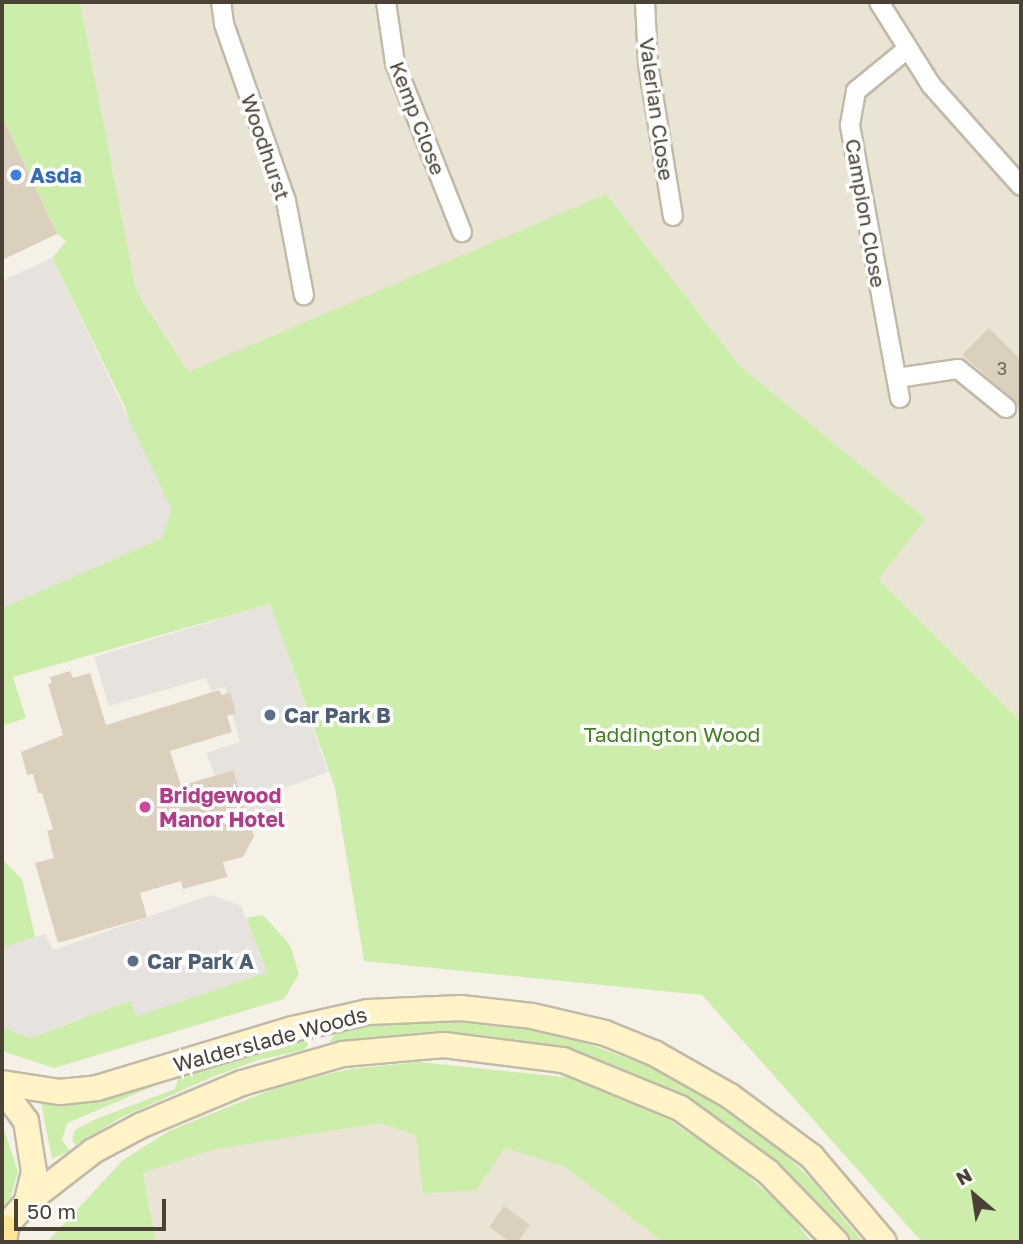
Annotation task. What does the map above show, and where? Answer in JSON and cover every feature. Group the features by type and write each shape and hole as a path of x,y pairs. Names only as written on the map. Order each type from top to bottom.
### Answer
{"street":[{"name":"Woodhurst","path":"221,2 224,24 286,201 304,295"},
{"name":"Kemp Close","path":"386,2 395,63 462,232"},
{"name":"Valerian Close","path":"645,2 648,64 673,216"},
{"path":"878,2 906,50 959,120 1021,186"},
{"name":"Campion Close","path":"900,398 850,125 856,92 906,50"},
{"path":"897,378 958,369 1006,408"},
{"name":"Walderslade Woods","path":"2,1083 60,1092 97,1088 293,1029 368,1012 437,1007 532,1016 605,1033 654,1053 730,1096 812,1157 884,1242"},
{"name":"Walderslade Woods","path":"3,1234 26,1203 93,1151 242,1083 343,1054 444,1045 528,1052 563,1060 680,1108 768,1172 836,1242"},
{"path":"2,1089 31,1133 34,1172 26,1203"}],"shaded area":[{"path":"80,2 1021,2 1021,722 877,579 926,519 740,366 606,194 188,373 136,291"},
{"path":"52,258 172,510 162,538 2,608 2,281"},
{"name":"Car Park B","path":"270,604 328,772 279,790 285,811 249,820 233,770 215,775 206,753 240,742 225,687 211,691 206,678 109,706 94,657"},
{"name":"Car Park A","path":"211,895 241,906 267,972 136,1017 130,1000 31,1038 2,1027 2,948 45,934 53,950"},
{"path":"380,1123 416,1135 476,1191 505,1148 565,1167 663,1242 156,1242 143,1173 212,1150"}],"green space":[{"name":"Taddington Wood","path":"2,2 80,2 136,291 188,372 606,194 740,366 926,519 878,579 1021,722 1021,1242 922,1242 702,995 364,961 335,788 270,604 13,677 26,718 2,726 2,608 162,538 125,407 52,258 66,241 57,234 2,116"},
{"path":"2,859 22,879 35,937 2,948"},
{"path":"263,915 290,945 299,974 284,999 54,1068 2,1051 2,1027 31,1038 131,1000 136,1016 267,972 246,918"},
{"path":"453,1018 560,1034 666,1072 768,1139 810,1178 863,1242 852,1242 801,1188 723,1123 640,1076 551,1046 490,1036 435,1031 329,1042 339,1029 374,1022"},
{"path":"316,1034 304,1050 258,1060 212,1077 120,1118 75,1145 72,1140 75,1130 96,1119 175,1089 179,1075"},
{"path":"419,1062 572,1078 655,1110 737,1166 784,1208 812,1242 663,1242 565,1167 505,1148 476,1191 423,1193 416,1135 380,1123 212,1150 143,1173 156,1242 47,1242 123,1160 169,1131 285,1084 350,1069"},
{"path":"171,1079 67,1123 62,1140 70,1151 52,1159 41,1102"},
{"path":"2,1123 18,1172 10,1199 2,1208"}],"building":[{"name":"Asda","path":"2,116 57,234 2,260"},
{"path":"989,328 1021,360 1021,415 1013,399 962,355"},
{"name":"Bridgewood Manor Hotel","path":"70,671 73,678 90,673 106,725 219,690 222,695 230,692 236,713 227,716 232,732 170,751 181,786 233,770 254,836 243,857 223,862 227,877 183,889 181,881 140,893 147,917 58,943 35,863 54,858 47,831 53,829 42,793 38,793 33,774 27,775 21,752 63,735 48,684 52,683 50,677"},
{"path":"504,1206 530,1225 518,1242 510,1242 489,1227"}],"place":[{"name":"Asda","path":"16,175"},
{"name":"Car Park B","path":"270,715"},
{"name":"Bridgewood Manor Hotel","path":"145,807"},
{"name":"Car Park A","path":"133,961"}]}
